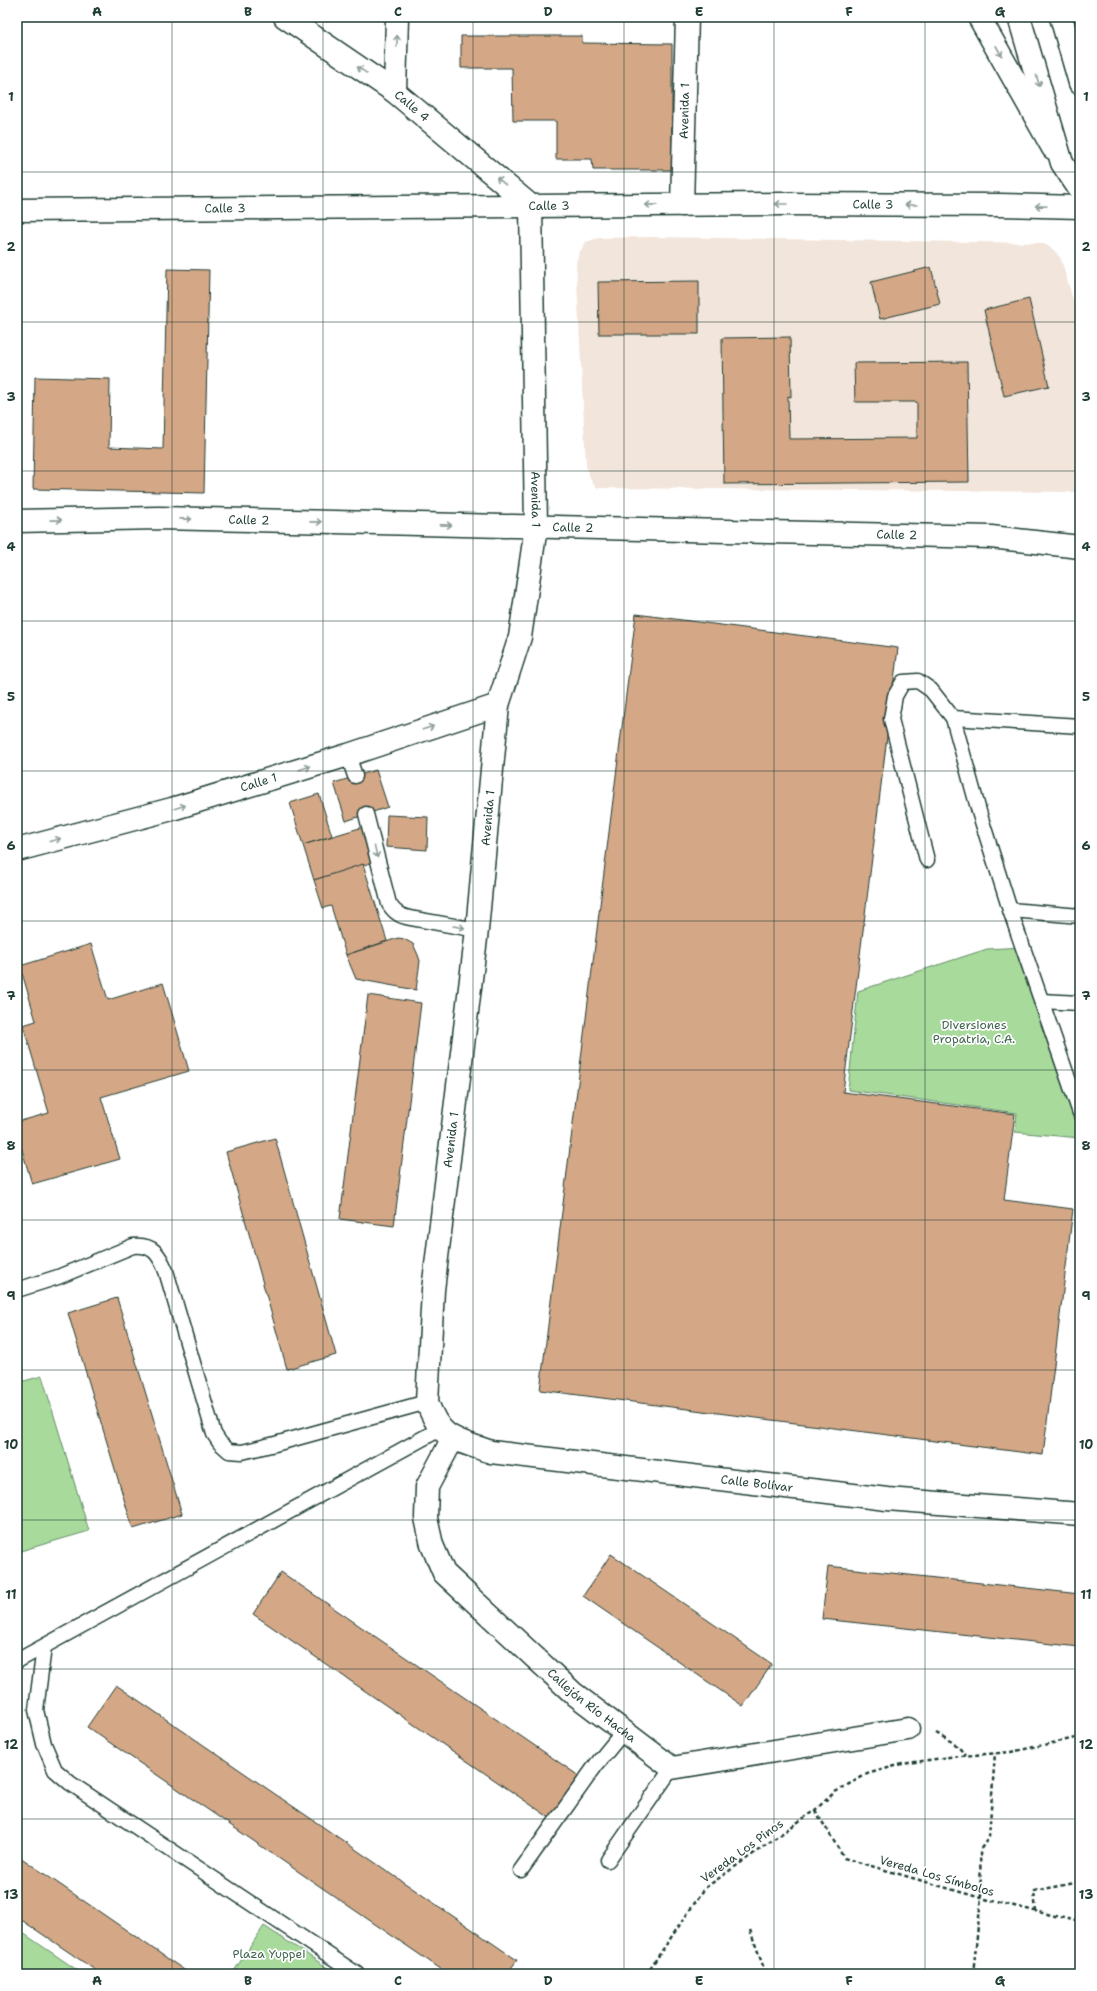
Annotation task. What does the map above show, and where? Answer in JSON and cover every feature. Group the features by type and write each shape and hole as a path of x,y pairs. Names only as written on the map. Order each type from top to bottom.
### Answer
{"street":[{"name":"Calle 4","path":"285,17 394,92 531,206"},
{"path":"394,92 397,17"},
{"name":"Avenida 1","path":"682,205 687,17"},
{"path":"980,17 1062,163 1080,190"},
{"path":"1019,17 1062,163"},
{"path":"1061,17 1080,83"},
{"name":"Calle 3","path":"17,210 682,205 992,205 1080,207"},
{"name":"Avenida 1","path":"446,1434 432,1417 427,1402 432,1290 477,930 498,705 520,637 536,527 531,206"},
{"name":"Calle 2","path":"17,521 158,518 991,537 1080,548"},
{"name":"Calle 1","path":"17,850 172,809 498,705"},
{"name":"Calle Bolívar","path":"446,1434 491,1452 887,1499 1080,1514"},
{"name":"Callejón Río Hacha","path":"446,1434 427,1487 426,1518 432,1545 444,1573 573,1693 672,1768"},
{"path":"672,1768 908,1729"}],"lane":[{"path":"927,860 891,718 895,696 903,682 918,681 931,690 954,718 961,751 1010,910 1041,1001 1077,1096 1080,1113"},
{"path":"954,718 1080,726"},
{"path":"348,754 355,776"},
{"path":"366,814 389,904 394,911 400,916 477,930"},
{"path":"1010,910 1080,916"},
{"path":"1041,1001 1080,1003"},
{"path":"17,1290 58,1277 133,1246 143,1245 151,1249 160,1257 166,1271 214,1434 220,1443 229,1451 242,1452 275,1444 427,1402"},
{"path":"17,1661 446,1434"},
{"path":"44,1647 36,1710 44,1744 55,1770 70,1783 357,1974"},
{"path":"521,1870 596,1765 623,1732"},
{"path":"608,1860 672,1768"}],"path":[{"path":"908,1729 935,1733 954,1743 966,1756"},
{"name":"Vereda Los Pinos","path":"646,1974 705,1888 815,1810 834,1792 867,1774 902,1764 1050,1745 1080,1737"},
{"path":"973,1974 981,1898 980,1850 989,1837 995,1753"},
{"name":"Vereda Los Símbolos","path":"815,1810 844,1858 981,1898 1080,1922"},
{"path":"1036,1912 1034,1891 1080,1882"},
{"path":"750,1930 766,1974"}],"shaded area":[{"path":"648,237 1041,243 1048,246 1055,251 1061,259 1080,323 1080,492 598,488 592,483 586,466 576,262 579,253 586,242 598,238"}],"green space":[{"name":"Diversiones Propatria, C.A.","path":"1023,947 1080,1102 1080,1138 1015,1132 1017,1113 848,1090 858,991 987,949"},
{"path":"42,1376 89,1531 17,1552 17,1383"},
{"name":"Plaza Yuppei","path":"264,1926 337,1974 232,1974"},
{"path":"17,1929 83,1974 17,1974"}],"building":[{"path":"461,36 582,36 582,43 672,44 672,170 593,170 592,159 556,159 556,121 513,121 512,68 461,68"},
{"path":"931,267 940,304 880,319 871,282"},
{"path":"167,269 209,270 204,493 33,489 35,377 110,379 109,447 163,449"},
{"path":"699,281 699,334 599,334 598,282"},
{"path":"1029,299 1049,386 1004,396 984,310"},
{"path":"790,337 791,397 788,396 789,439 917,438 917,402 855,402 854,363 967,362 969,482 724,484 722,338"},
{"path":"636,614 898,648 843,1092 1015,1114 1004,1200 1073,1209 1043,1455 540,1390"},
{"path":"376,770 388,807 346,821 334,783"},
{"path":"319,794 332,836 303,845 290,803"},
{"path":"387,815 428,817 427,850 386,847"},
{"path":"363,827 374,862 314,880 303,845"},
{"path":"363,864 387,941 346,955 331,906 323,908 314,880"},
{"path":"398,938 404,939 413,944 418,955 420,961 416,990 356,979 346,955"},
{"path":"91,944 108,1000 163,983 189,1071 101,1097 120,1159 32,1184 17,1133 17,1122 49,1113 23,1025 36,1021 20,966"},
{"path":"368,995 421,1003 394,1226 340,1219"},
{"path":"275,1138 336,1355 287,1369 226,1152"},
{"path":"117,1298 182,1514 133,1529 68,1313"},
{"path":"611,1554 772,1664 743,1706 583,1596"},
{"path":"828,1566 1080,1594 1080,1647 822,1619"},
{"path":"281,1572 579,1776 550,1818 253,1614"},
{"path":"116,1685 517,1960 507,1974 448,1974 87,1727"},
{"path":"17,1855 190,1974 101,1974 17,1917"}]}
